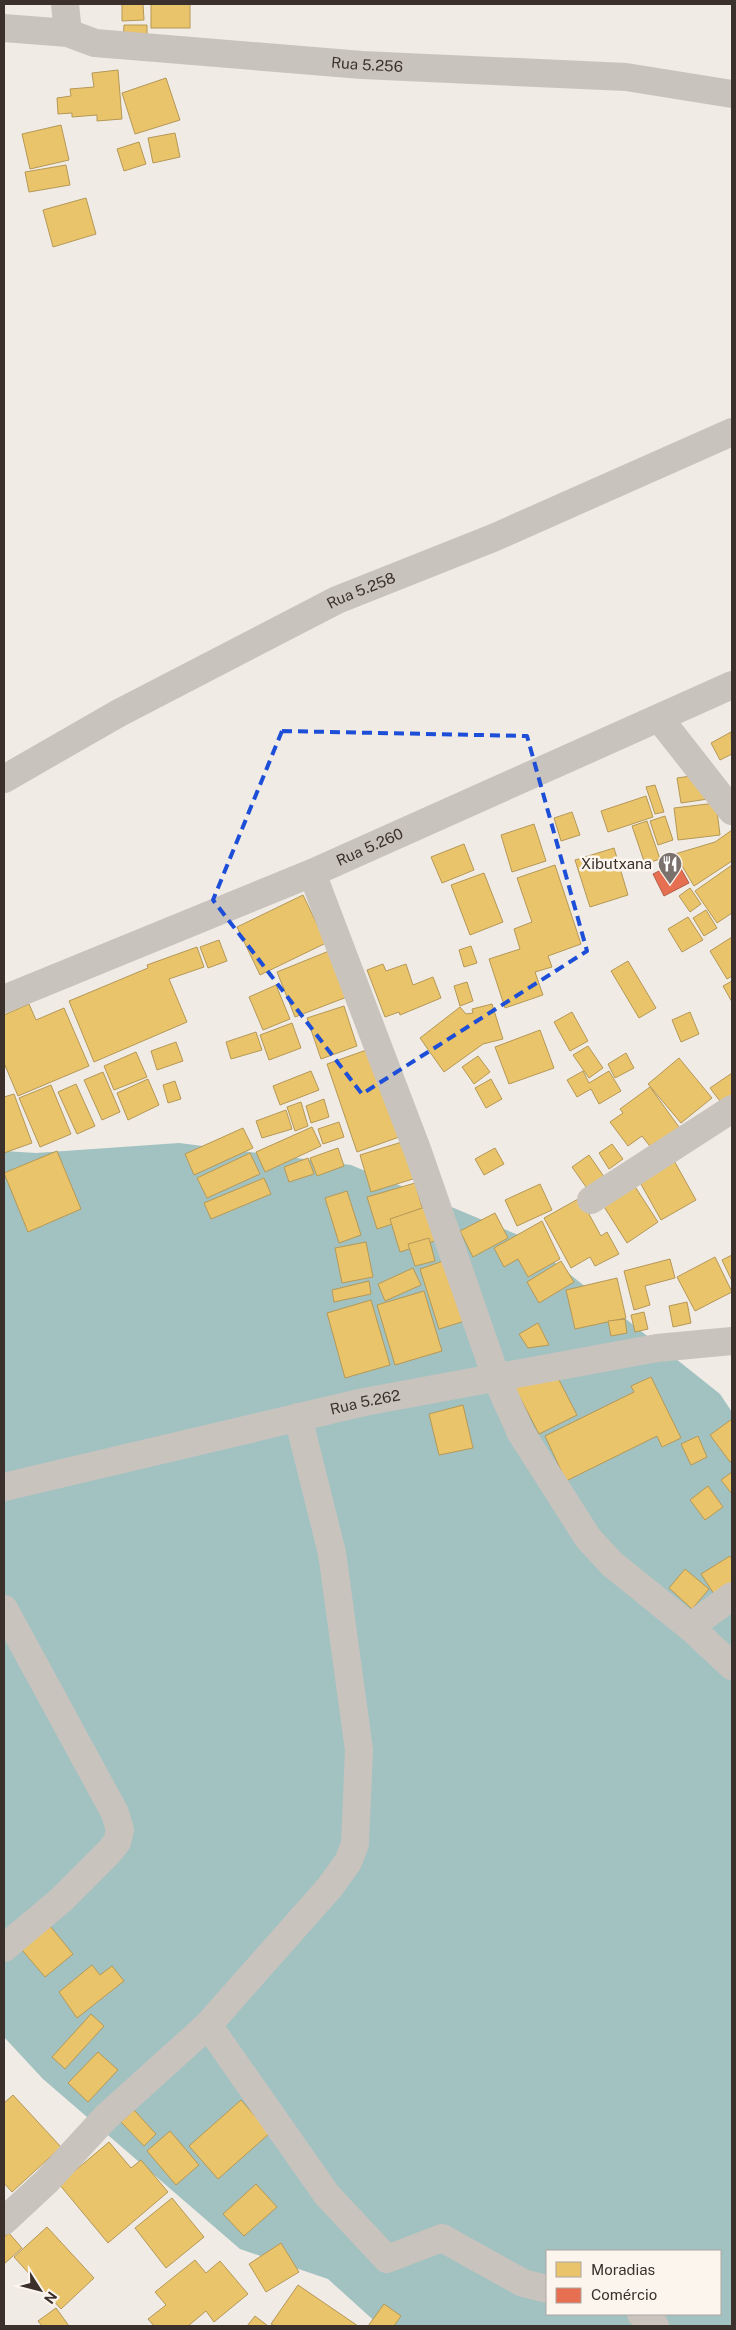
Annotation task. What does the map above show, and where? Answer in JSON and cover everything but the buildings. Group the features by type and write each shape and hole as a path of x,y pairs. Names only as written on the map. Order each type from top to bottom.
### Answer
{"street":[{"path":"65,4 68,33"},
{"name":"Rua 5.256","path":"4,28 68,33 95,43 352,64 626,77 732,94"},
{"name":"Rua 5.258","path":"4,780 119,713 337,600 493,538 732,432"},
{"name":"Rua 5.260","path":"4,999 312,873 732,685"},
{"path":"659,718 732,811"},
{"path":"312,873 418,1152 496,1378 521,1433 588,1538 612,1564 690,1627 732,1666"},
{"path":"591,1200 732,1109"},
{"name":"Rua 5.262","path":"4,1487 364,1402 657,1348 732,1341"},
{"path":"4,2221 47,2181 105,2118 208,2026 330,1887 348,1862 355,1844 359,1750 332,1553 298,1417"},
{"path":"690,1627 732,1596"},
{"path":"4,1609 115,1813 120,1830 117,1842 109,1852 61,1900 4,1948"},
{"path":"208,2026 327,2195 387,2259 442,2238 524,2283 546,2289"},
{"path":"646,2315 650,2316 655,2326"}],"highlighted area":[{"path":"282,731 527,736 587,951 362,1094 213,900"}],"water":[{"path":"179,1143 351,1165 523,1237 720,1394 732,1412 732,2326 380,2326 328,2279 240,2249 43,2079 4,2037 4,1151 36,1153"}],"place":[{"name":"Xibutxana","path":"670,885"}]}
